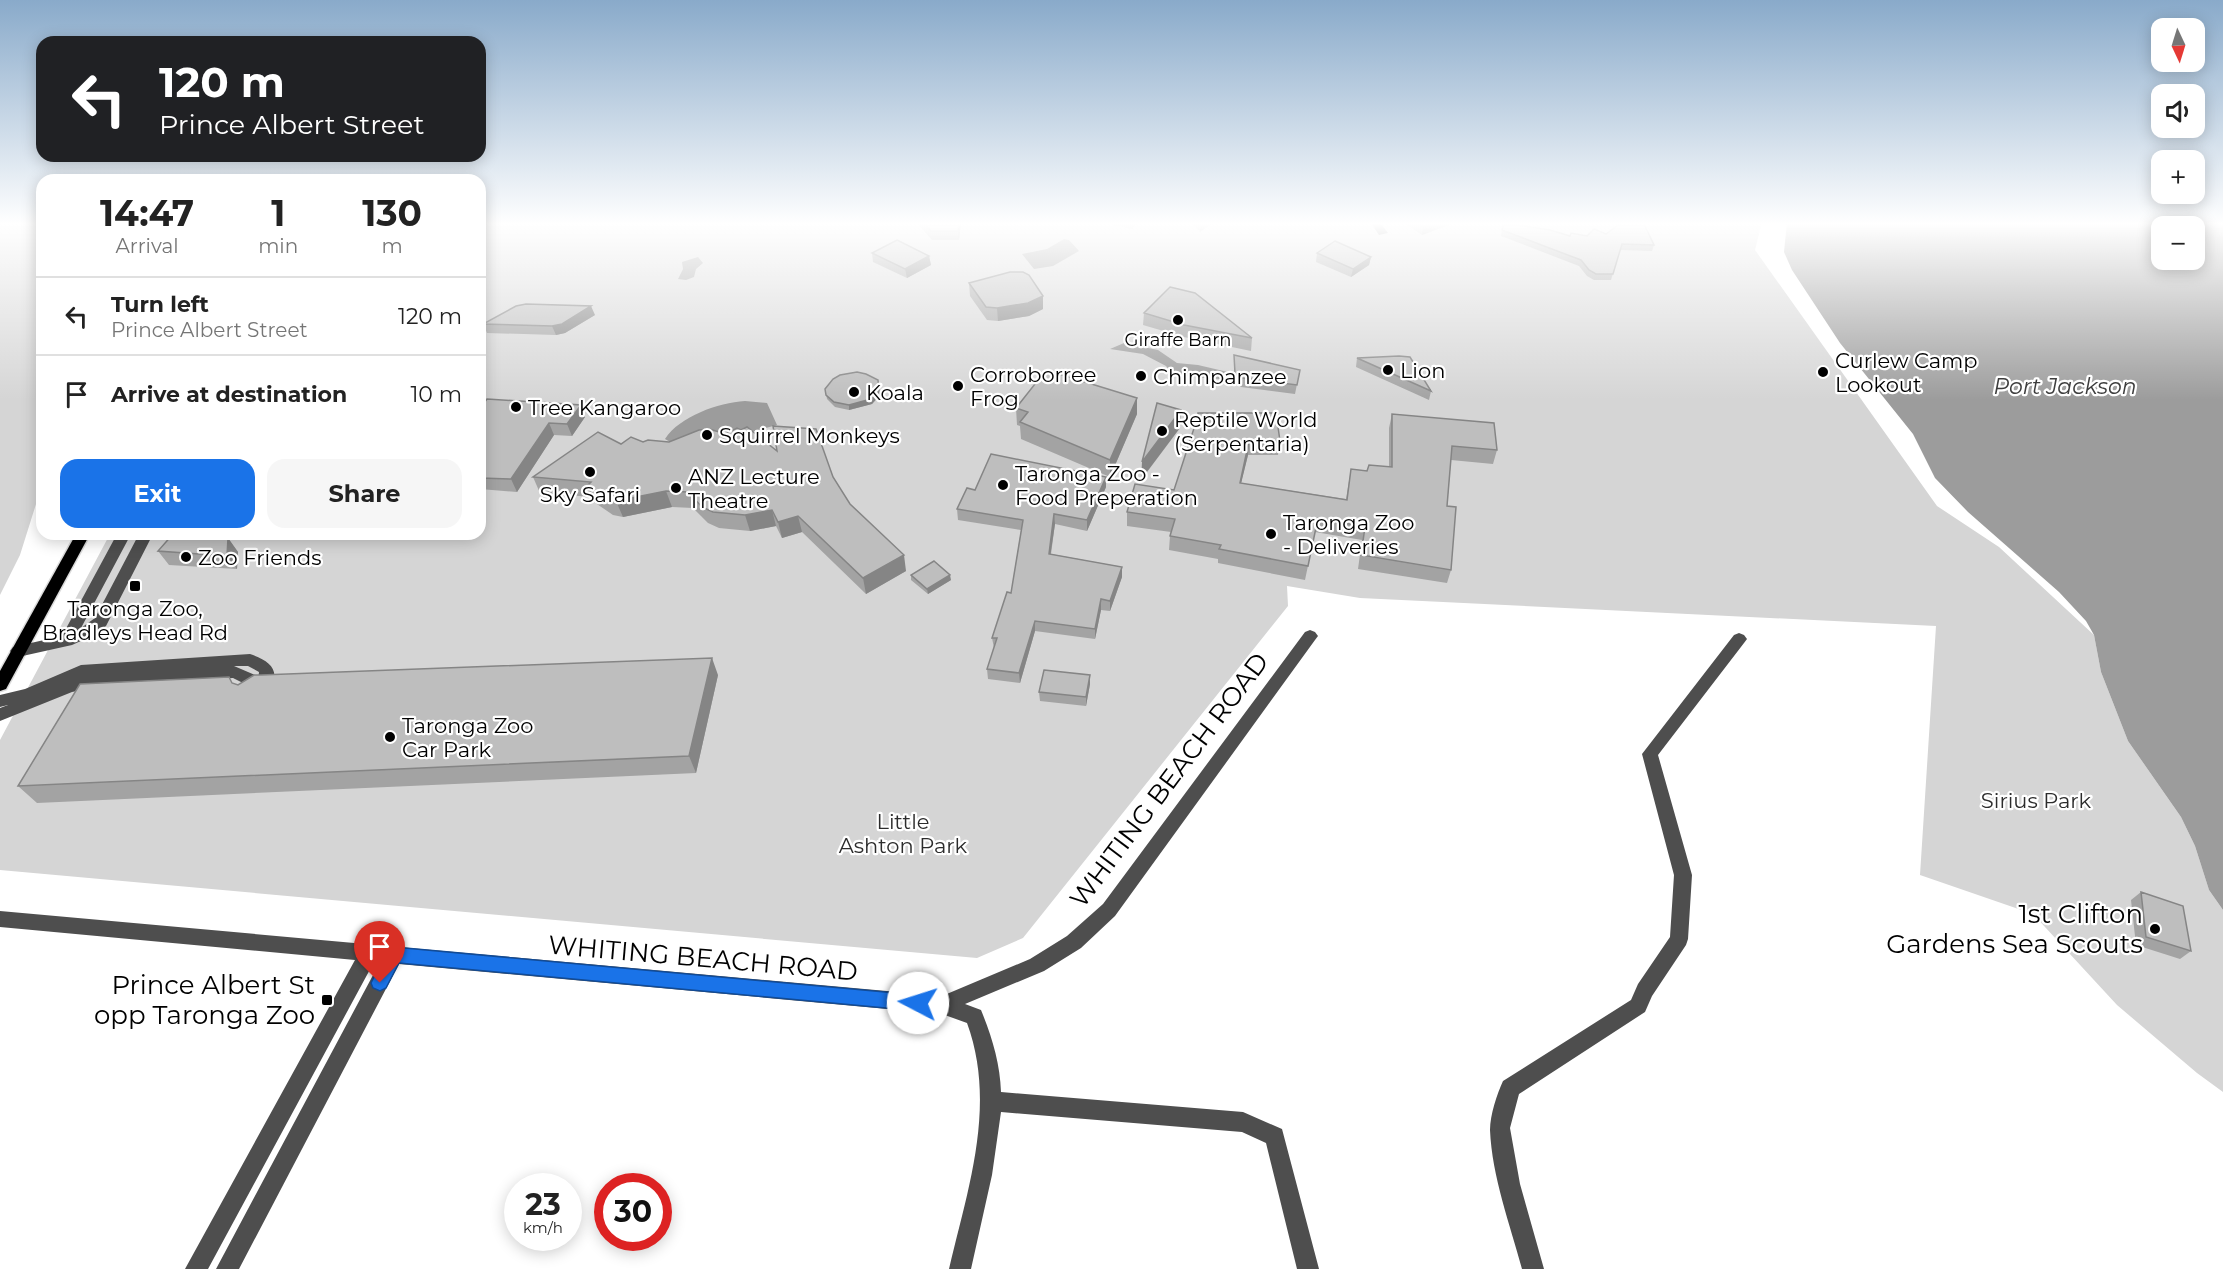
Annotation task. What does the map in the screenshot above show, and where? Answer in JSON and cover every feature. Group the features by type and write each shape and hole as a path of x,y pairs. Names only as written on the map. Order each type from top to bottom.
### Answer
{"main road":[{"path":"0,685 80,540"}],"street":[{"path":"67,641 121,540"},
{"path":"18,651 67,641 87,632 101,622 143,540"},
{"name":"WHITING BEACH ROAD","path":"0,919 942,1005 1037,965 1074,942 1109,910 1310,636"},
{"path":"1533,1269 1509,1184 1500,1128 1510,1088 1638,1006 1645,990 1679,939 1683,875 1650,754 1739,639"},
{"path":"0,701 28,694 81,671 240,660 260,664 267,669 268,676 266,684 253,694 250,679 243,674 217,671 177,684 152,688 50,696 0,715"},
{"path":"196,1269 369,953"},
{"path":"227,1269 394,955"},
{"path":"942,1005 974,1017 985,1039 991,1101 991,1131 960,1269"},
{"path":"991,1101 1243,1122 1275,1136 1308,1269"}],"green space":[{"path":"0,281 36,281 36,504 20,555 0,595"},
{"path":"486,281 1777,281 1937,506 1999,547 2094,635 2101,672 2128,741 2181,817 2195,846 2209,890 2223,910 2223,1092 2197,1073 2117,1005 2033,914 1920,875 1936,626 1360,598 1287,586 1288,606 1023,938 977,958 0,870 0,740 107,540 486,540"}],"water":[{"name":"Port Jackson","path":"1799,281 2223,281 2223,910 2209,890 2195,846 2181,817 2128,741 2101,672 2094,635 2086,621 2059,592 1968,512 1935,478 1913,434 1840,343"},
{"path":"1124,343 1158,350 1177,363 1232,373 1232,380 1183,376 1170,371 1166,366 1143,354 1110,349"},
{"path":"745,401 767,403 777,425 722,440 677,446 665,439 680,424 700,412"}],"building":[{"path":"1033,281 1043,296 1028,303 997,308 986,307 969,283"},
{"path":"1170,287 1195,293 1252,338 1184,325 1144,313"},
{"path":"526,304 591,306 562,324 552,326 486,324 516,306"},
{"path":"1234,355 1300,370 1297,385 1242,378 1235,373"},
{"path":"1410,357 1431,391 1357,358"},
{"path":"1046,370 1137,398 1110,460 1020,422 1028,412 1016,408"},
{"name":"Koala","path":"857,372 878,380 879,390 871,399 849,405 834,402 826,395 825,389 833,379 840,375"},
{"path":"486,400 581,405 567,424 549,423 511,479 486,478"},
{"path":"1157,403 1181,410 1142,462"},
{"path":"1198,413 1276,413 1280,441 1249,441 1240,483 1347,500 1351,469 1367,471 1369,465 1392,467 1392,414 1494,423 1497,450 1452,446 1447,506 1456,507 1451,570 1361,555 1365,527 1318,518 1308,566 1219,549 1221,545 1170,536 1175,519 1127,512 1135,484 1174,490"},
{"path":"773,426 816,429 833,477 850,504 904,555 863,578 798,516 778,522 772,510 745,515 713,512 702,507 688,492 666,491 616,501 606,499 587,486 591,482 533,477 598,432 621,444 631,437 643,442 648,440 669,442 699,430 709,429 726,434 737,428 741,430 747,427 777,451"},
{"path":"991,454 1106,477 1087,520 1054,514 1049,554 1122,567 1110,601 1101,599 1095,629 1035,621 1019,673 987,669 997,638 992,638 1007,592 1011,593 1023,520 957,509 967,488 975,490"},
{"path":"168,540 228,540 227,556 158,551"},
{"path":"934,561 950,575 927,589 911,575"},
{"name":"Taronga Zoo Car Park","path":"712,658 689,756 18,786 80,684 229,677 232,683 238,685 254,675"},
{"path":"1044,670 1090,675 1086,697 1039,692"},
{"path":"2141,892 2183,906 2191,951 2146,937"}],"place":[{"name":"Giraffe Barn","path":"1178,320"},
{"name":"Lion","path":"1388,370"},
{"name":"Curlew Camp Lookout","path":"1823,372"},
{"name":"Chimpanzee","path":"1141,376"},
{"name":"Corroborree Frog","path":"958,386"},
{"name":"Koala","path":"854,392"},
{"name":"Tree Kangaroo","path":"516,407"},
{"name":"Reptile World (Serpentaria)","path":"1162,431"},
{"name":"Squirrel Monkeys","path":"707,435"},
{"name":"Sky Safari","path":"590,472"},
{"name":"Taronga Zoo - Food Preperation","path":"1003,485"},
{"name":"ANZ Lecture Theatre","path":"676,488"},
{"name":"Taronga Zoo - Deliveries","path":"1271,534"},
{"name":"Zoo Friends","path":"186,557"},
{"name":"Taronga Zoo, Bradleys Head Rd","path":"135,586"},
{"name":"Taronga Zoo Car Park","path":"390,737"},
{"name":"1st Clifton Gardens Sea Scouts","path":"2155,929"},
{"name":"Prince Albert St opp Taronga Zoo","path":"327,1000"}],"route":[{"path":"380,983 394,955 918,1003"}],"park label":[{"name":"Sirius Park","path":"2036,800"},
{"name":"Little Ashton Park","path":"903,833"}]}
